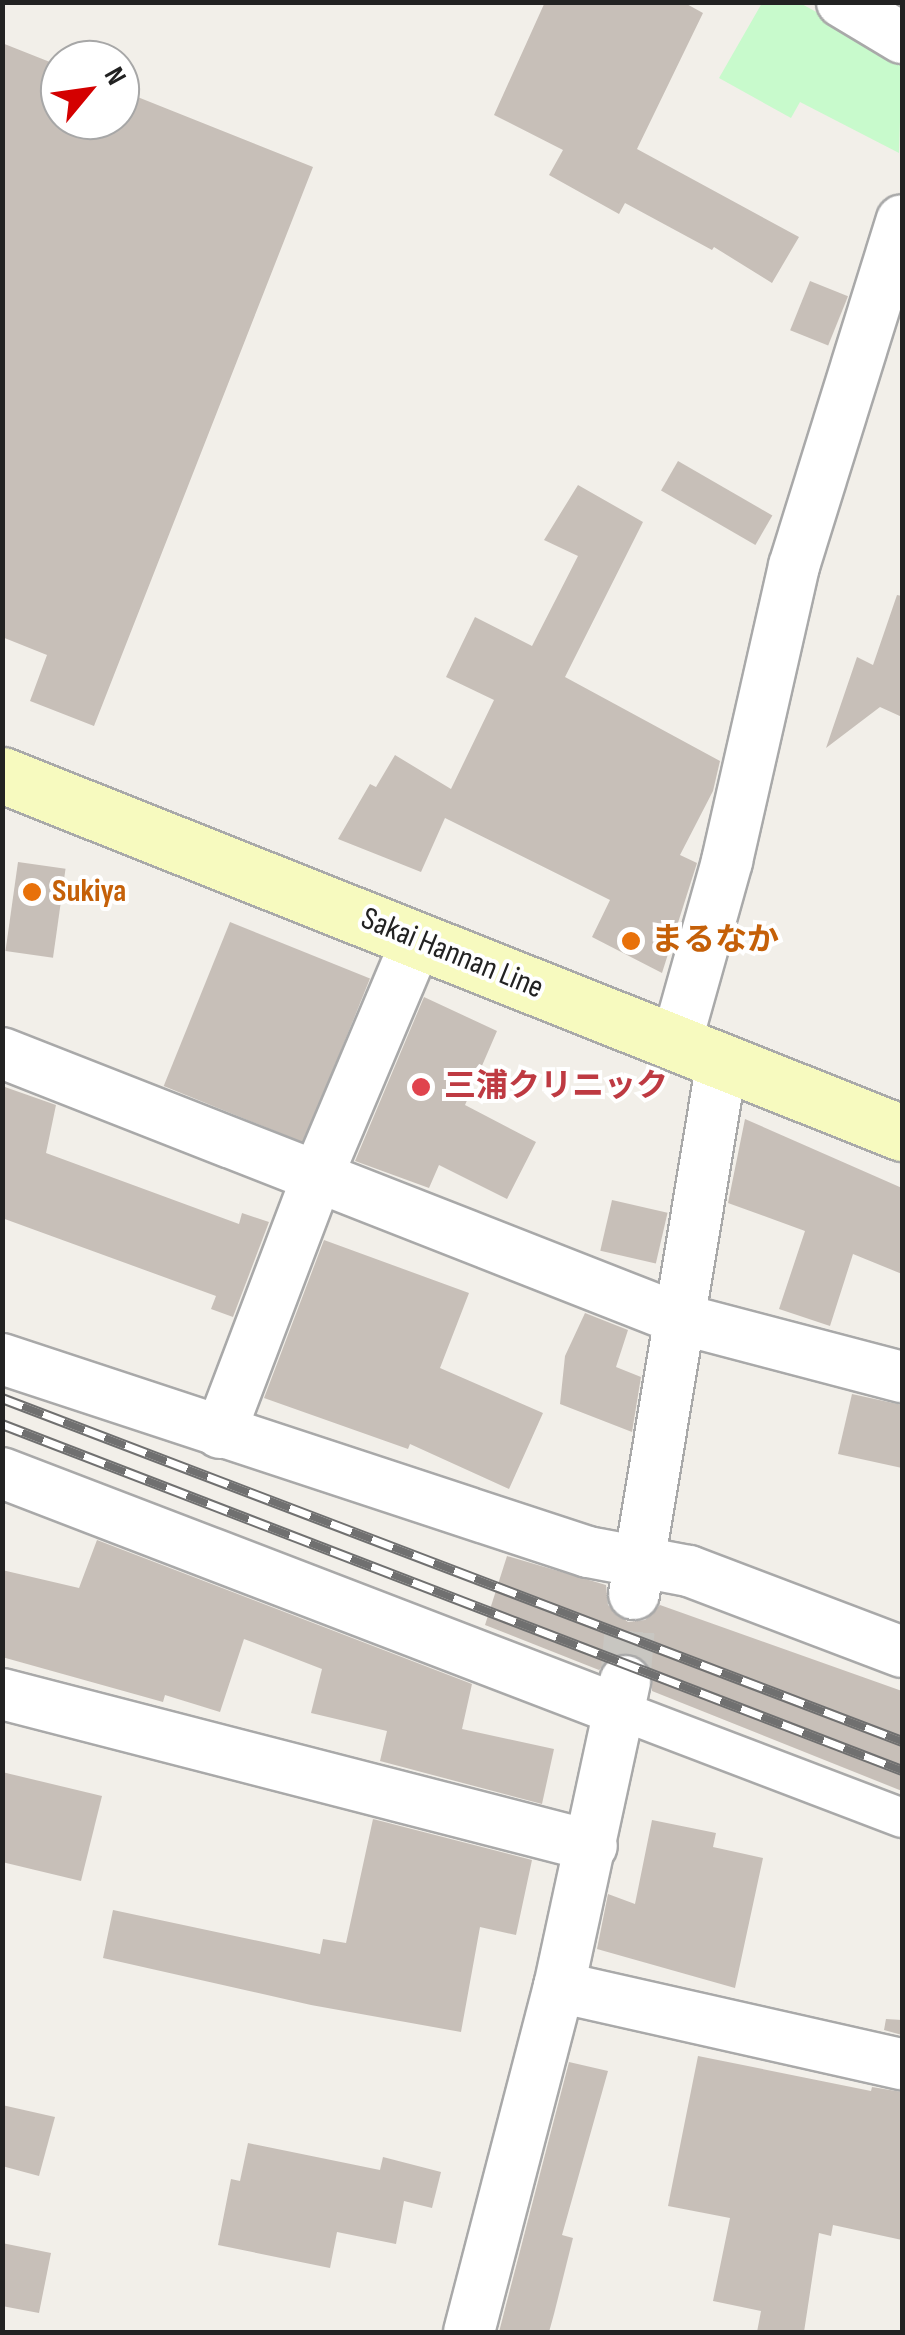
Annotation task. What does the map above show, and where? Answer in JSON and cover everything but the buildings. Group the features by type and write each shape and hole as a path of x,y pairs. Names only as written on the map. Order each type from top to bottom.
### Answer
{"main road":[{"name":"Sakai Hannan Line","path":"3,781 902,1133"}],"street":[{"path":"842,2 902,38"},
{"path":"636,1580 677,1318 699,1052 727,861 794,566 902,220"},
{"path":"220,1432 318,1176 417,940"},
{"path":"2,1053 677,1318 902,1378"},
{"path":"2,1359 570,1546 636,1580 689,1572 902,1652"},
{"path":"2,1473 622,1695 902,1818"},
{"path":"2,1694 592,1846"},
{"path":"469,2332 592,1846 622,1695"},
{"path":"558,1987 902,2064"}],"green space":[{"path":"762,3 800,3 902,59 899,153 800,102 791,118 719,78"}],"tunnel":[{"path":"625,1681 633,1595"}],"railway":[{"path":"2,1398 902,1741"},
{"path":"2,1424 902,1770"}],"place":[{"name":"Sukiya","path":"32,892"},
{"name":"まるなか","path":"631,941"},
{"name":"三浦クリニック","path":"421,1087"}]}
